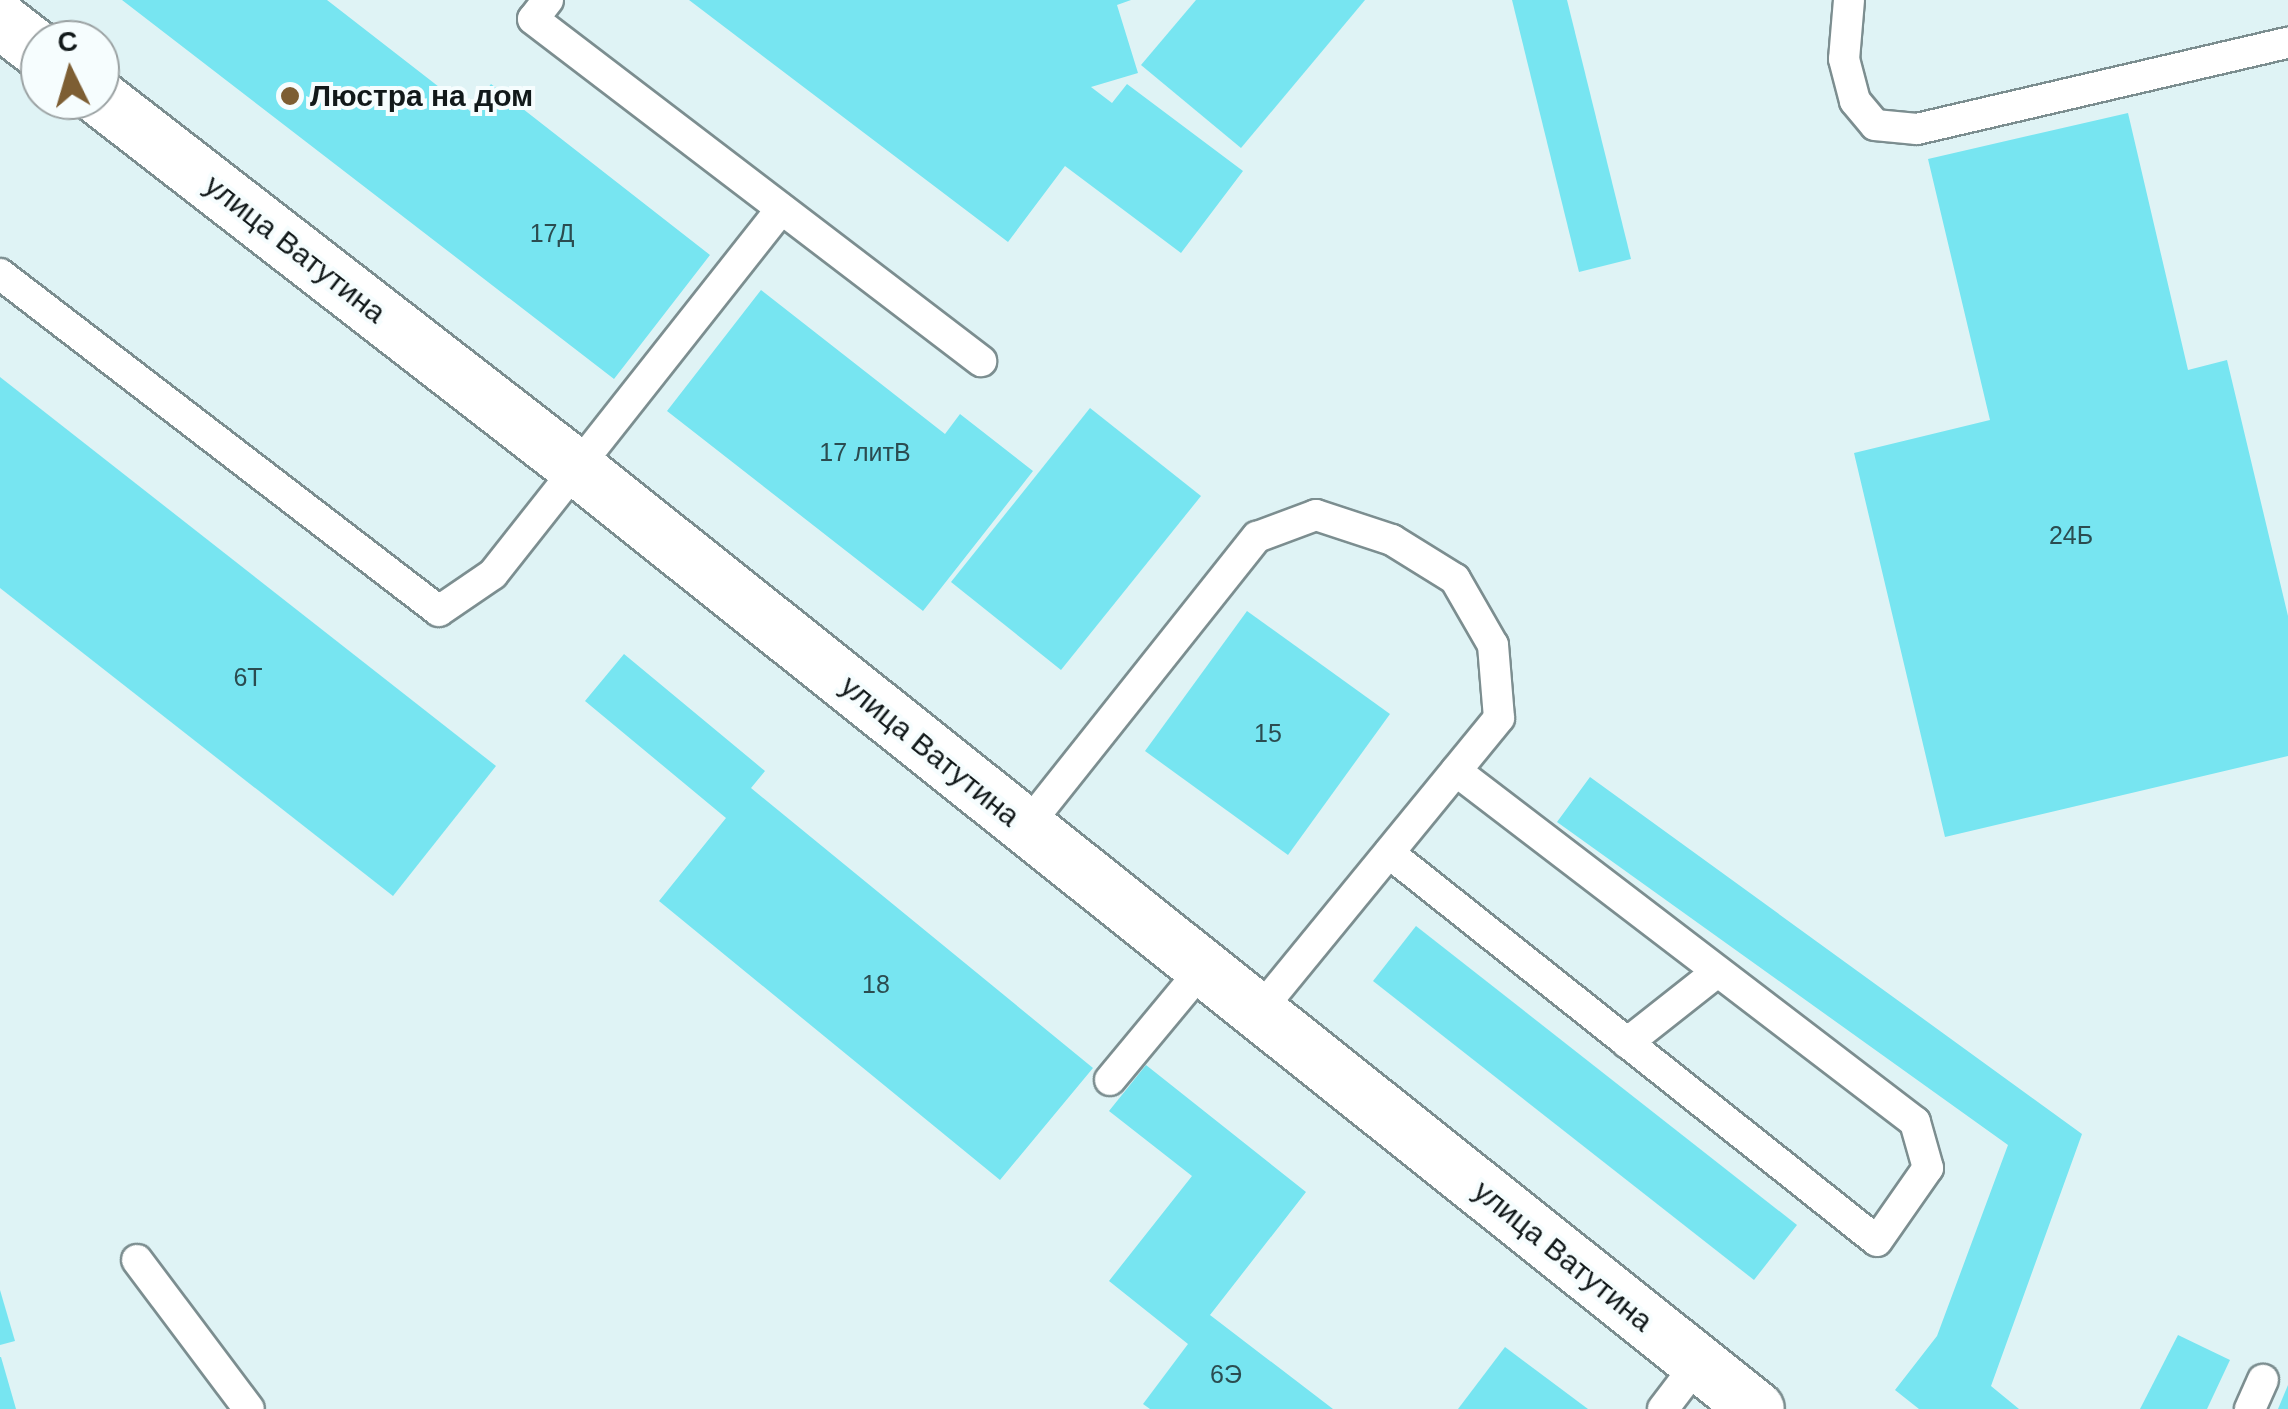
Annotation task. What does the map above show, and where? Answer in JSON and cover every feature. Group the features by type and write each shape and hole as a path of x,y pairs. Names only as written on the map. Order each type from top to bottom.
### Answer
{"street":[{"path":"0,20 20,36"},
{"name":"улица Ватутина","path":"120,114 577,468 1756,1409"}],"lane":[{"path":"548,0 533,19 981,362"},
{"path":"1849,0 1844,59 1855,102 1875,124 1917,129 2288,44"},
{"path":"0,274 439,611 493,574 781,209"},
{"path":"1026,827 1257,537 1316,514 1392,540 1455,579 1478,609 1501,681 1500,718 1258,1012"},
{"path":"1389,854 1877,1241 1928,1168 1915,1122 1456,771"},
{"path":"1110,1080 1203,968"},
{"path":"1627,1043 1716,972"},
{"path":"137,1260 249,1409"},
{"path":"1663,1409 1698,1364"},
{"path":"2250,1409 2263,1380"}],"building":[{"path":"122,0 327,0 470,111 491,84 710,255 614,379"},
{"path":"689,0 1131,0 1117,5 1138,73 1091,87 1112,103 1127,84 1243,171 1181,253 1065,166 1008,242"},
{"path":"1196,0 1365,0 1241,148 1141,65"},
{"path":"1512,0 1567,0 1631,259 1579,272"},
{"path":"2128,113 2188,370 2227,360 2288,616 2288,756 1945,837 1854,453 1990,420 1928,159"},
{"path":"761,290 945,434 960,414 1033,471 923,611 667,411"},
{"path":"0,377 496,766 393,896 0,588"},
{"path":"1090,408 1201,496 1061,670 951,582"},
{"path":"1247,611 1390,714 1288,855 1145,751"},
{"path":"624,654 765,771 751,788 1093,1068 1000,1180 659,901 726,818 585,701"},
{"path":"1590,777 2082,1134 1991,1386 2019,1409 1919,1409 1895,1390 1937,1336 2008,1145 1557,822"},
{"path":"1416,926 1797,1225 1754,1280 1373,981"},
{"path":"1146,1065 1306,1192 1210,1315 1333,1409 1150,1409 1143,1404 1188,1344 1109,1281 1192,1176 1109,1111"},
{"path":"0,1290 15,1341 0,1345"},
{"path":"2178,1335 2230,1360 2207,1409 2140,1409"},
{"path":"1505,1347 1588,1409 1458,1409"},
{"path":"1,1357 16,1409 0,1409"},
{"path":"2288,1385 2288,1409 2278,1409"}],"place":[{"name":"Люстра на дом","path":"290,96"}]}
